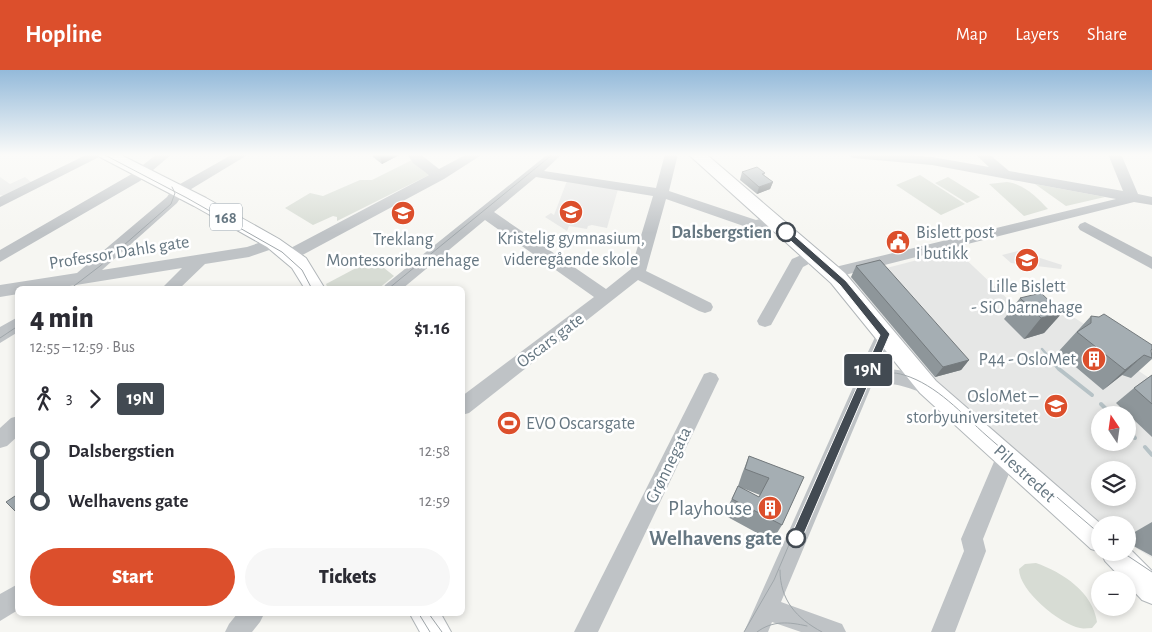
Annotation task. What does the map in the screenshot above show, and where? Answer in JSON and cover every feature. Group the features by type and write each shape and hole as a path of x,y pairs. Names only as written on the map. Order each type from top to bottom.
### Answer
{"main road":[{"name":"168","path":"155,180 283,250 307,273 314,286"},
{"name":"Pilestredet","path":"726,180 833,273 851,292 928,388 1091,532"},
{"path":"1123,561 1152,590"},
{"path":"1125,561 1152,578"},
{"path":"425,616 437,632"}],"street":[{"path":"0,203 46,180"},
{"path":"0,256 131,180"},
{"path":"70,286 152,218 172,200 178,191 197,180"},
{"name":"Professor Dahls gate","path":"31,286 249,252 283,250 322,238 431,180"},
{"path":"395,286 525,180"},
{"path":"583,180 662,193 755,225 772,220"},
{"path":"665,180 637,273 704,307"},
{"path":"1039,180 1152,201"},
{"path":"1125,180 1132,197"},
{"path":"833,273 1126,201 1132,197"},
{"path":"485,213 606,297"},
{"path":"1085,227 1152,264"},
{"path":"765,321 797,263 812,255"},
{"path":"172,286 200,260"},
{"name":"Oscars gate","path":"465,405 637,273"},
{"name":"Professor Dahls gate","path":"0,291 15,289"},
{"path":"0,336 15,325"},
{"path":"756,632 862,383 885,334"},
{"path":"862,383 877,376 891,376 908,379 928,388"},
{"name":"Grønnegata","path":"586,632 710,379"},
{"path":"0,440 15,427"},
{"path":"943,632 975,551 972,539 1006,456"},
{"path":"0,609 15,597"},
{"path":"766,608 834,632"},
{"path":"237,632 250,616"}],"shaded area":[{"path":"0,180 5,180 10,184 18,180 29,180 32,183 7,197 0,195"},
{"path":"359,180 419,180 337,221 337,217 333,216 313,225 285,208 310,193 323,196"},
{"path":"907,180 928,180 965,204 941,215 896,185"},
{"path":"941,180 953,180 980,197 967,203 935,183"},
{"path":"567,181 618,189 607,228 592,225 588,226 587,229 569,226 567,231 545,217 551,213 554,215"},
{"path":"1007,182 1025,188 1048,209 1024,216 989,184"},
{"path":"1035,184 1105,197 1066,206"},
{"name":"Lille Bislett - SiO barnehage","path":"1030,248 1037,257 1062,265 1061,269 1011,263 1002,255"},
{"name":"OsloMet – storbyuniversitetet","path":"956,250 1014,305 1034,300 1043,305 1061,309 1121,348 1133,367 1152,380 1152,558 1136,548 1136,516 1091,516 949,397 848,278"},
{"path":"373,259 394,276 382,286 327,286 326,284"},
{"path":"1036,563 1046,567 1075,585 1089,601 1091,616 1095,616 1097,622 1092,628 1080,628 1072,625 1042,605 1026,587 1021,578 1019,569 1025,564"}],"building":[{"path":"751,180 771,180 773,182 759,187"},
{"path":"880,260 969,360 943,367 856,266"},
{"path":"1041,293 1062,313 1041,318 1020,298"},
{"path":"1104,314 1152,345 1152,358 1144,355 1125,370 1077,332 1091,323 1091,316 1099,317"},
{"path":"1152,375 1152,404 1134,388"},
{"path":"749,456 804,477 782,525 732,499 738,486 759,497 769,478 745,469"},
{"path":"15,496 15,511 6,502"}],"waterway":[{"path":"1042,349 1050,358"},
{"path":"1049,357 1059,369 1092,395"},
{"path":"1145,447 1152,455"}],"tram line":[{"path":"153,180 174,191"},
{"path":"392,286 521,180"},
{"path":"172,187 174,191"},
{"path":"74,286 100,266 171,204 174,191"},
{"path":"174,191 282,252 302,270 310,286"},
{"path":"0,338 15,328"},
{"path":"744,632 774,580 854,392 864,381 876,375 883,373 904,375 938,393 1091,526"},
{"path":"1136,561 1152,572"},
{"path":"780,570 783,590 791,607 804,621 822,632"},
{"path":"420,616 430,632"},
{"path":"430,616 442,632"},
{"path":"757,632 769,625 781,623 807,626"}],"bus line":[{"name":"19N","path":"786,232 843,283 885,334 875,353 796,538"}],"place":[{"name":"Kristelig gymnasium, videregående skole","path":"571,212"},
{"name":"Treklang Montessoribarnehage","path":"403,213"},
{"name":"Dalsbergstien","path":"786,232"},
{"name":"Bislett post i butikk","path":"898,242"},
{"name":"Lille Bislett - SiO barnehage","path":"1027,260"},
{"name":"P44 - OsloMet","path":"1094,359"},
{"name":"OsloMet – storbyuniversitetet","path":"1056,406"},
{"name":"EVO Oscarsgate","path":"509,423"},
{"name":"Playhouse","path":"770,508"},
{"name":"Welhavens gate","path":"796,538"}]}
